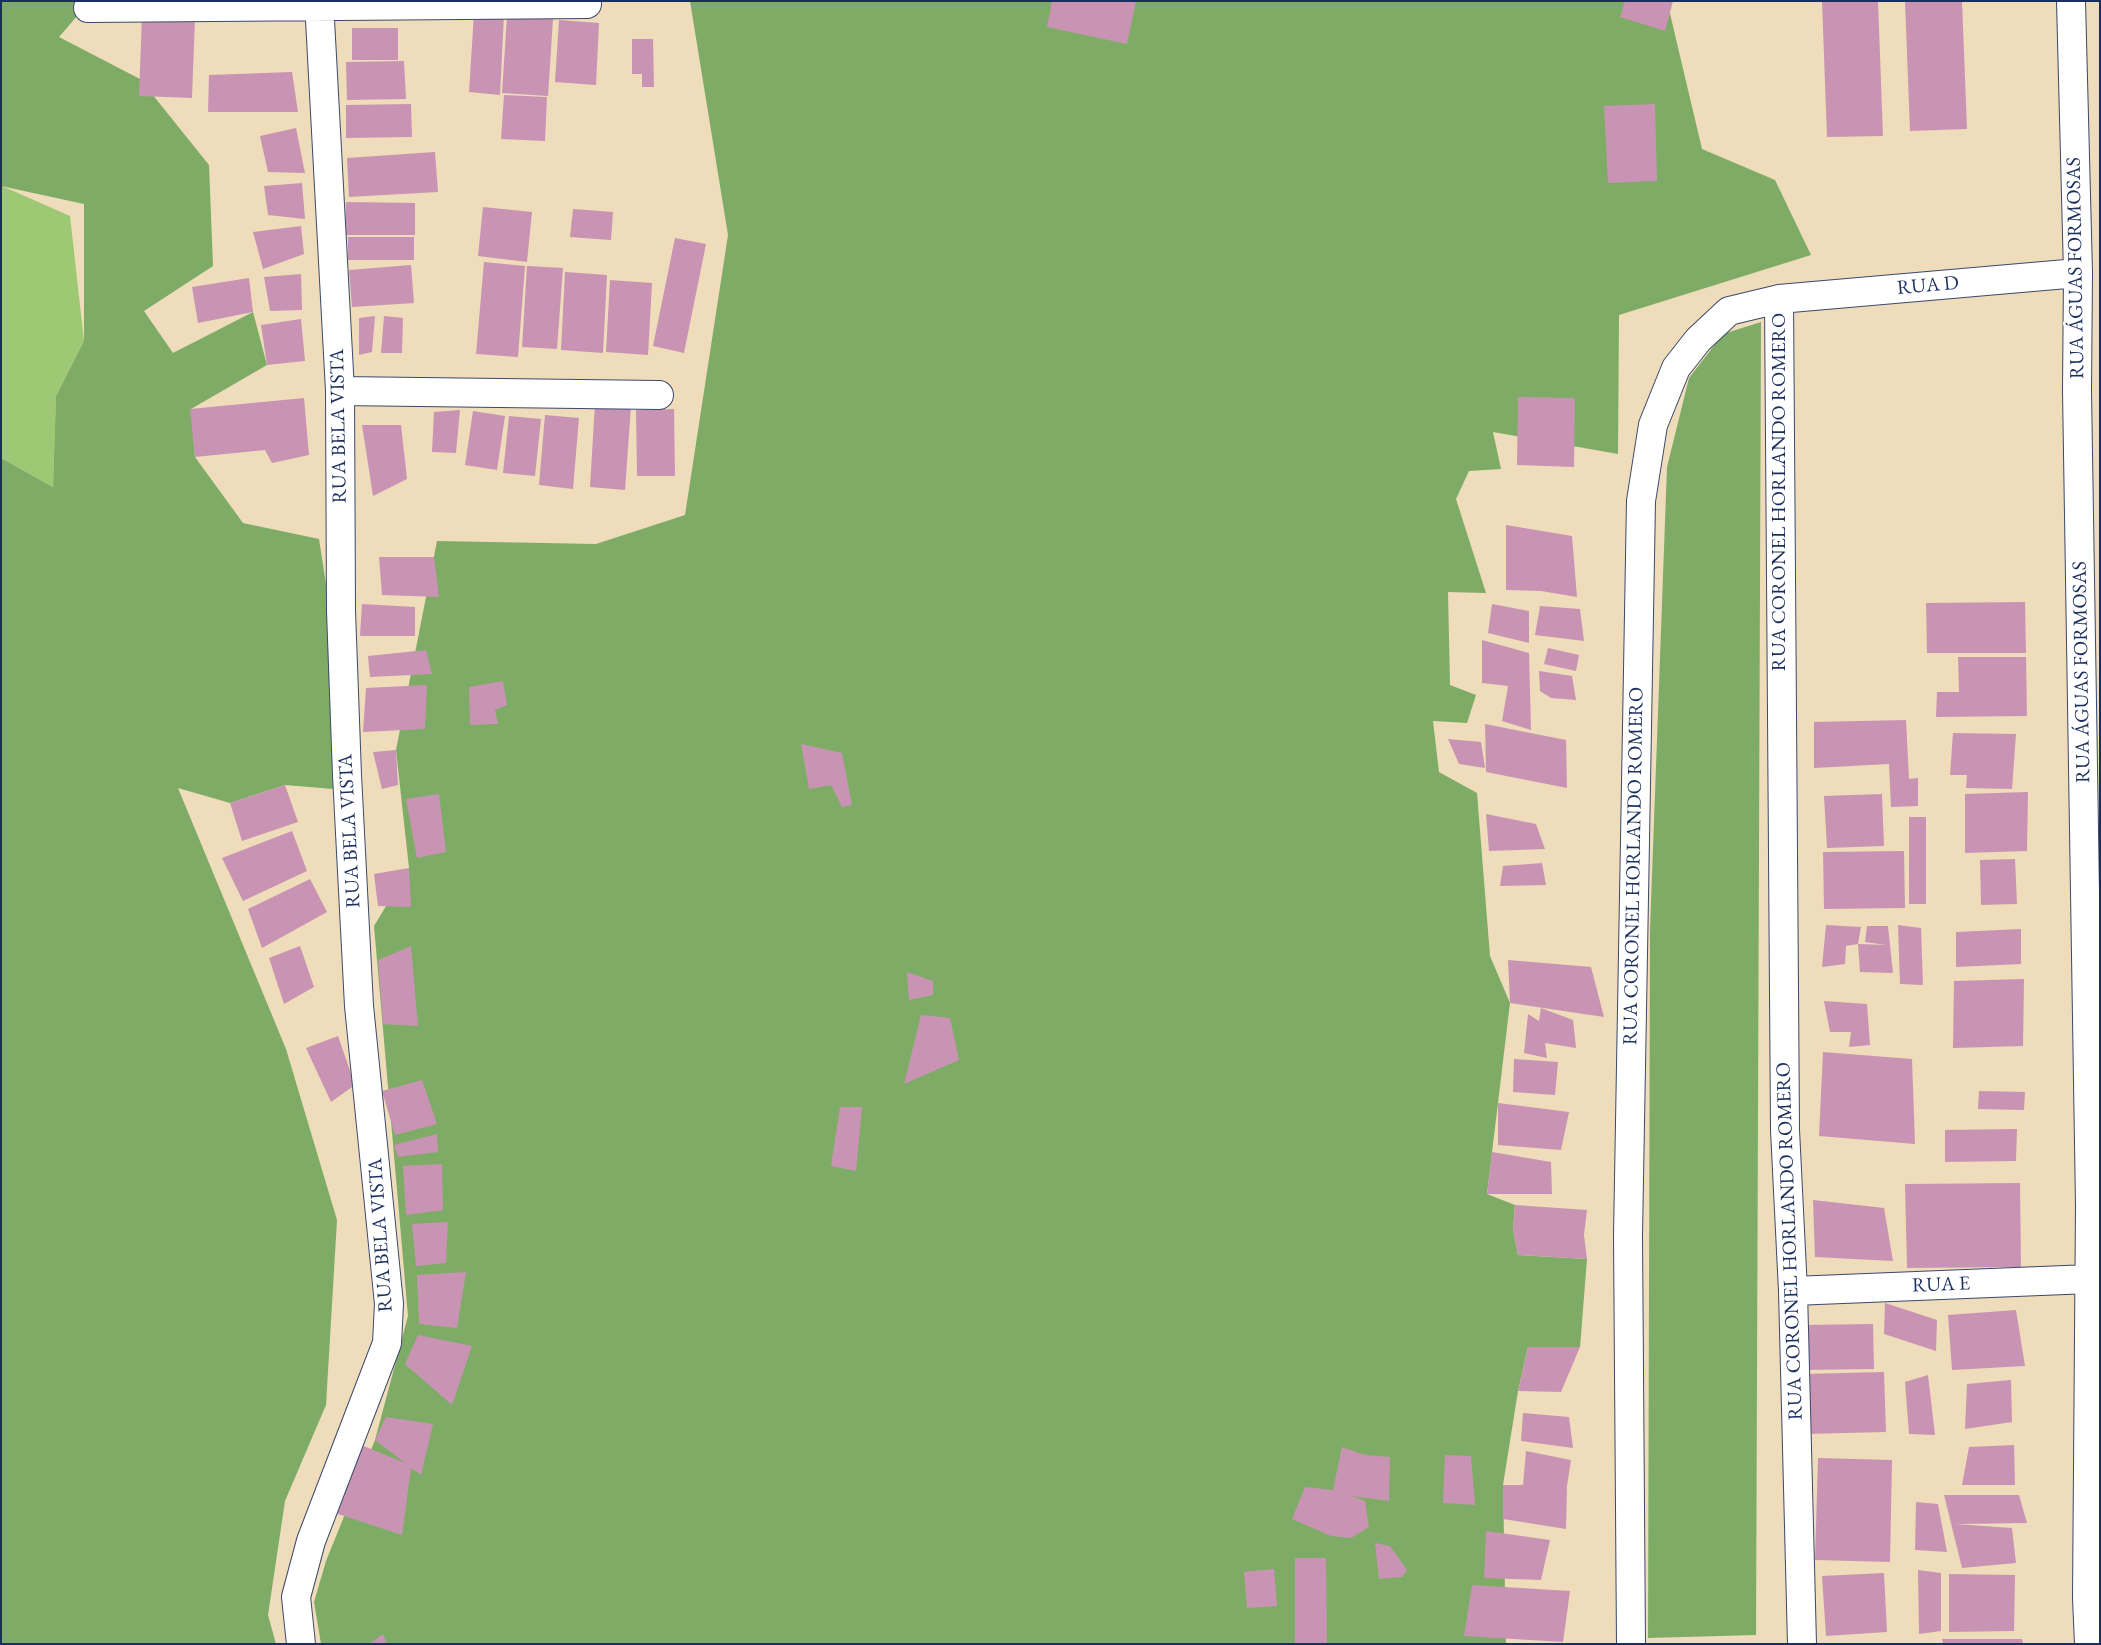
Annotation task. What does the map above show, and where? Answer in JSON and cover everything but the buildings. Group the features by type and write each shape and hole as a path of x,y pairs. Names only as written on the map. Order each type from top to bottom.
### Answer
{"street":[{"name":"RUA ÁGUAS FORMOSAS","path":"2071,1 2078,273 2078,420 2095,1206 2090,1279 2093,1598 2089,1644"},
{"path":"88,8 587,4"},
{"name":"RUA BELA VISTA","path":"301,1644 296,1597 311,1540 387,1343 389,1304 359,1006 347,785 341,611 340,391 319,5"},
{"name":"RUA D","path":"1778,300 2078,273"},
{"name":"RUA CORONEL HORLANDO ROMERO","path":"1631,1644 1628,1235 1641,501 1653,425 1676,368 1698,340 1729,311 1778,300 1785,1130 1792,1291 1802,1644"},
{"path":"340,391 659,395"},
{"name":"RUA E","path":"1792,1291 2090,1279"}],"green space":[{"path":"1,1 90,1 59,37 140,79 209,165 213,266 144,311 173,353 253,312 267,365 191,409 195,457 243,523 319,539 326,584 333,789 285,785 230,803 178,788 286,1049 337,1220 326,1405 285,1501 268,1615 276,1644 1,1644 1,458 53,487 56,396 84,341 84,204 1,186"},
{"path":"690,1 1667,1 1702,149 1775,180 1811,255 1619,315 1618,454 1493,432 1501,469 1469,471 1456,499 1486,593 1448,592 1450,685 1476,695 1467,723 1433,721 1439,772 1477,793 1490,956 1510,1003 1487,1194 1515,1205 1513,1229 1518,1255 1587,1259 1580,1347 1528,1347 1518,1391 1503,1485 1506,1644 321,1644 314,1602 326,1561 375,1440 408,1316 374,926 409,868 396,750 437,541 596,544 685,515 728,235"},
{"path":"2,186 70,216 84,341 56,396 53,487 1,458"},
{"path":"1761,322 1756,1635 1648,1638 1650,930 1667,467 1689,378 1723,334"}]}
